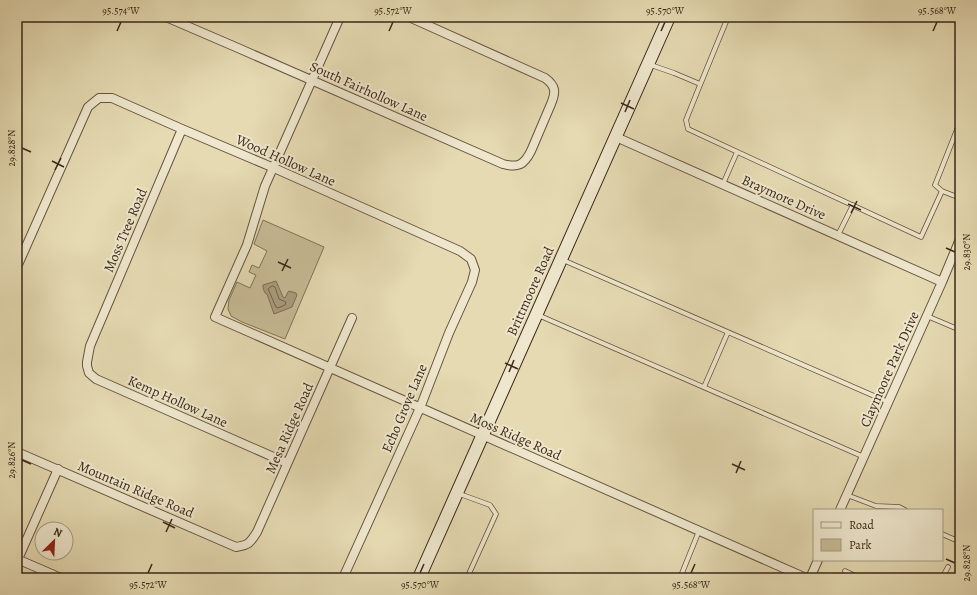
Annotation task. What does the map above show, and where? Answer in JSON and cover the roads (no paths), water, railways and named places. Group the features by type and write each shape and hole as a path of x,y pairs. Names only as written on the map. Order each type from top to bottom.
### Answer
{"main road":[{"name":"Brittmoore Road","path":"419,578 669,17"}],"street":[{"name":"South Fairhollow Lane","path":"166,17 502,164 512,167 522,164 527,159 554,96 554,89 551,82 546,78 409,17"},
{"path":"274,168 340,17"},
{"name":"Wood Hollow Lane","path":"17,267 88,107 100,98 112,98 460,251"},
{"name":"Moss Tree Road","path":"93,341 182,129"},
{"name":"Braymore Drive","path":"616,137 942,282"},
{"name":"Moss Ridge Road","path":"274,168 265,186 247,245 215,317 806,578"},
{"name":"Claymoore Park Drive","path":"840,509 960,239"},
{"name":"Echo Grove Lane","path":"343,578 420,408 449,333 472,282 475,270 473,264 471,259 460,251"},
{"name":"Mesa Ridge Road","path":"246,546 257,532 352,318"},
{"name":"Kemp Hollow Lane","path":"93,341 90,346 87,366 89,372 96,380 288,463"},
{"name":"Mountain Ridge Road","path":"17,452 236,547 246,546"},
{"path":"58,469 18,559 61,578"},
{"path":"810,578 818,561"}],"lane":[{"path":"728,17 686,120 688,129 921,236 942,190"},
{"path":"648,64 700,84"},
{"path":"960,122 935,185 942,190 960,198"},
{"path":"723,184 737,152"},
{"path":"838,235 853,205"},
{"path":"561,259 888,402"},
{"path":"536,314 864,457"},
{"path":"927,316 960,330"},
{"path":"704,387 728,332"},
{"path":"457,493 490,505 496,514 467,578"},
{"path":"847,494 876,506 899,507 903,509"},
{"path":"680,578 699,531"},
{"path":"943,534 958,541 960,536"},
{"path":"942,578 948,567"},
{"path":"845,571 860,578"}],"water":[{"path":"276,281 283,297 285,298 289,291 296,293 297,295 292,307 274,314 263,285"}]}
